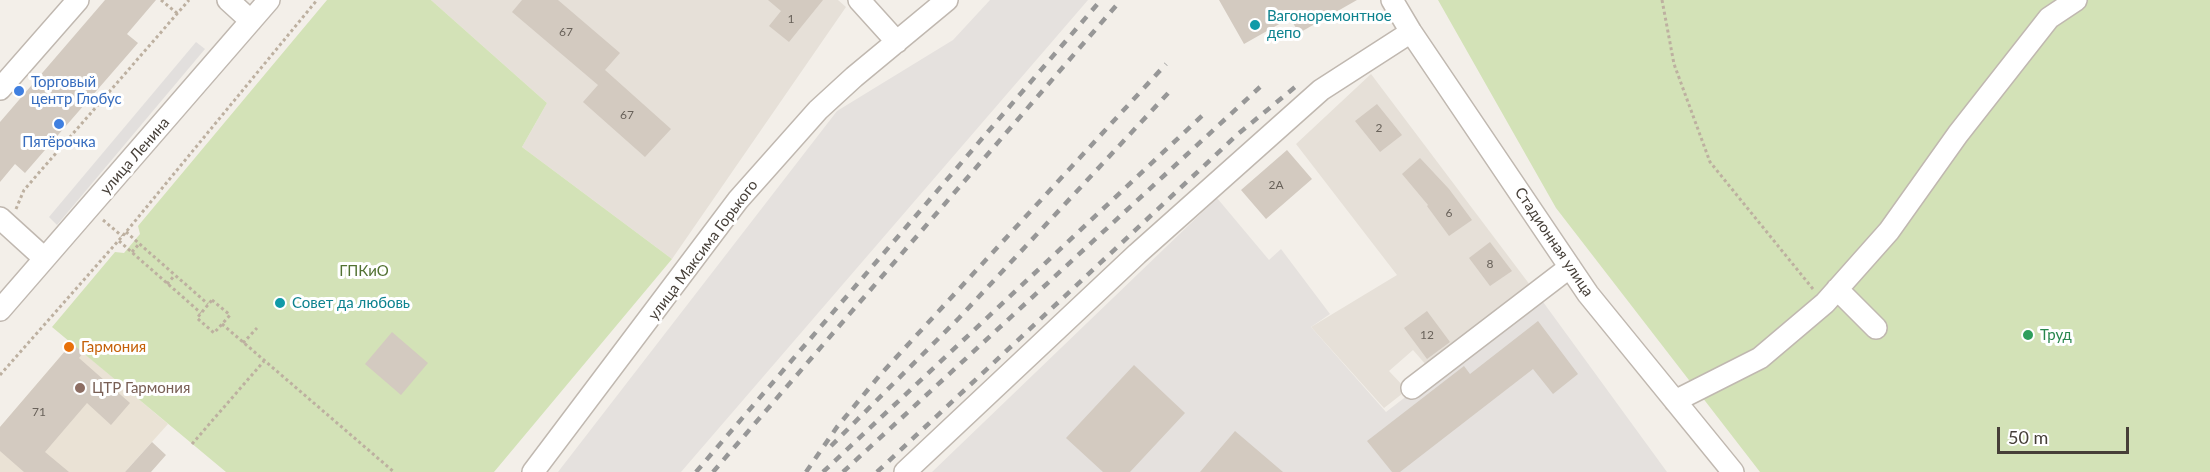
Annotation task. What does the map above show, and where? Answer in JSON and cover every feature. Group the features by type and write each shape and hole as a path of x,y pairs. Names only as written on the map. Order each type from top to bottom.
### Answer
{"street":[{"path":"0,89 78,0"},
{"path":"228,0 251,21"},
{"name":"улица Ленина","path":"0,310 269,0"},
{"path":"859,0 897,42"},
{"name":"улица Максима Горького","path":"533,472 738,200 818,110 947,0"},
{"name":"Стадионная улица","path":"1392,0 1411,32 1588,294 1733,472"},
{"path":"1675,402 1760,357 1831,296 1889,231 1958,134 2049,18 2076,0"},
{"path":"905,472 1137,254 1321,90 1411,32"},
{"path":"0,218 44,258"},
{"path":"1412,388 1570,267"},
{"path":"1831,296 1876,328"}],"path":[{"path":"161,0 178,14"},
{"path":"24,190 189,0"},
{"path":"0,375 126,232 316,0"},
{"path":"1662,0 1674,64 1710,162 1831,296"},
{"path":"126,232 208,304"},
{"path":"118,241 201,313"},
{"path":"132,252 139,244"},
{"path":"150,268 157,260"},
{"path":"167,284 175,275"},
{"path":"184,299 192,291"},
{"path":"212,300 230,315 214,333 197,318 208,304 212,300"},
{"path":"222,324 394,472"},
{"path":"243,343 257,328"},
{"path":"192,444 264,361"}],"shaded area":[{"path":"431,0 838,0 846,7 672,259 522,147 547,103"},
{"path":"990,0 1088,0 681,472 558,472 837,111 953,40"},
{"path":"196,42 205,49 57,225 49,217"},
{"path":"1371,74 1530,285 1427,366 1413,350 1389,371 1407,390 1384,408 1311,327 1397,275 1296,144"},
{"path":"1217,198 1269,260 1281,249 1330,314 1311,327 1386,412 1538,295 1667,472 932,472"},
{"name":"ЦТР Гармония","path":"72,343 168,424 125,472 0,472 0,427"}],"green space":[{"name":"ГПКиО","path":"327,0 431,0 547,103 522,147 672,259 494,472 226,472 52,327 115,252 124,253 140,234 138,226"},
{"path":"1438,0 2210,0 2210,472 1760,472 1556,208"}],"building":[{"path":"105,0 156,0 127,34 138,43 25,173 15,164 0,182 0,122"},
{"path":"522,0 558,0 620,53 605,70 671,129 645,157 583,102 598,85 512,12"},
{"path":"768,0 823,0 789,42 769,26 781,11"},
{"name":"Вагоноремонтное депо","path":"1219,0 1357,0 1299,33 1290,18 1244,44"},
{"path":"1377,104 1402,135 1380,152 1355,121"},
{"path":"1287,150 1312,179 1266,219 1241,190"},
{"path":"1420,158 1449,189 1472,220 1449,236 1428,205 1402,174"},
{"path":"1490,242 1512,271 1490,286 1469,258"},
{"path":"1427,311 1450,342 1427,359 1404,328"},
{"path":"1538,321 1578,374 1553,394 1533,369 1400,472 1392,472 1367,441 1464,366 1470,374"},
{"path":"392,332 428,363 401,395 365,364"},
{"path":"72,343 83,353 79,358 130,403 111,425 87,403 45,452 69,472 24,472 0,451 0,427"},
{"path":"1134,365 1185,413 1130,472 1103,472 1066,438"},
{"path":"1235,431 1283,472 1200,472"},
{"path":"152,442 166,455 151,472 125,472"}],"railway":[{"path":"696,472 1101,0"},
{"path":"713,472 1121,0"},
{"path":"806,472 837,427 880,375 1166,64"},
{"path":"877,472 1238,134 1300,83"},
{"path":"843,472 1260,87"},
{"path":"831,446 959,318 1171,90"},
{"path":"823,472 1206,112"}],"place":[{"name":"Вагоноремонтное депо","path":"1255,25"},
{"name":"Торговый центр Глобус","path":"19,91"},
{"name":"Пятёрочка","path":"59,124"},
{"name":"Совет да любовь","path":"280,303"},
{"name":"Труд","path":"2028,335"},
{"name":"Гармония","path":"69,347"},
{"name":"ЦТР Гармония","path":"80,388"}]}
